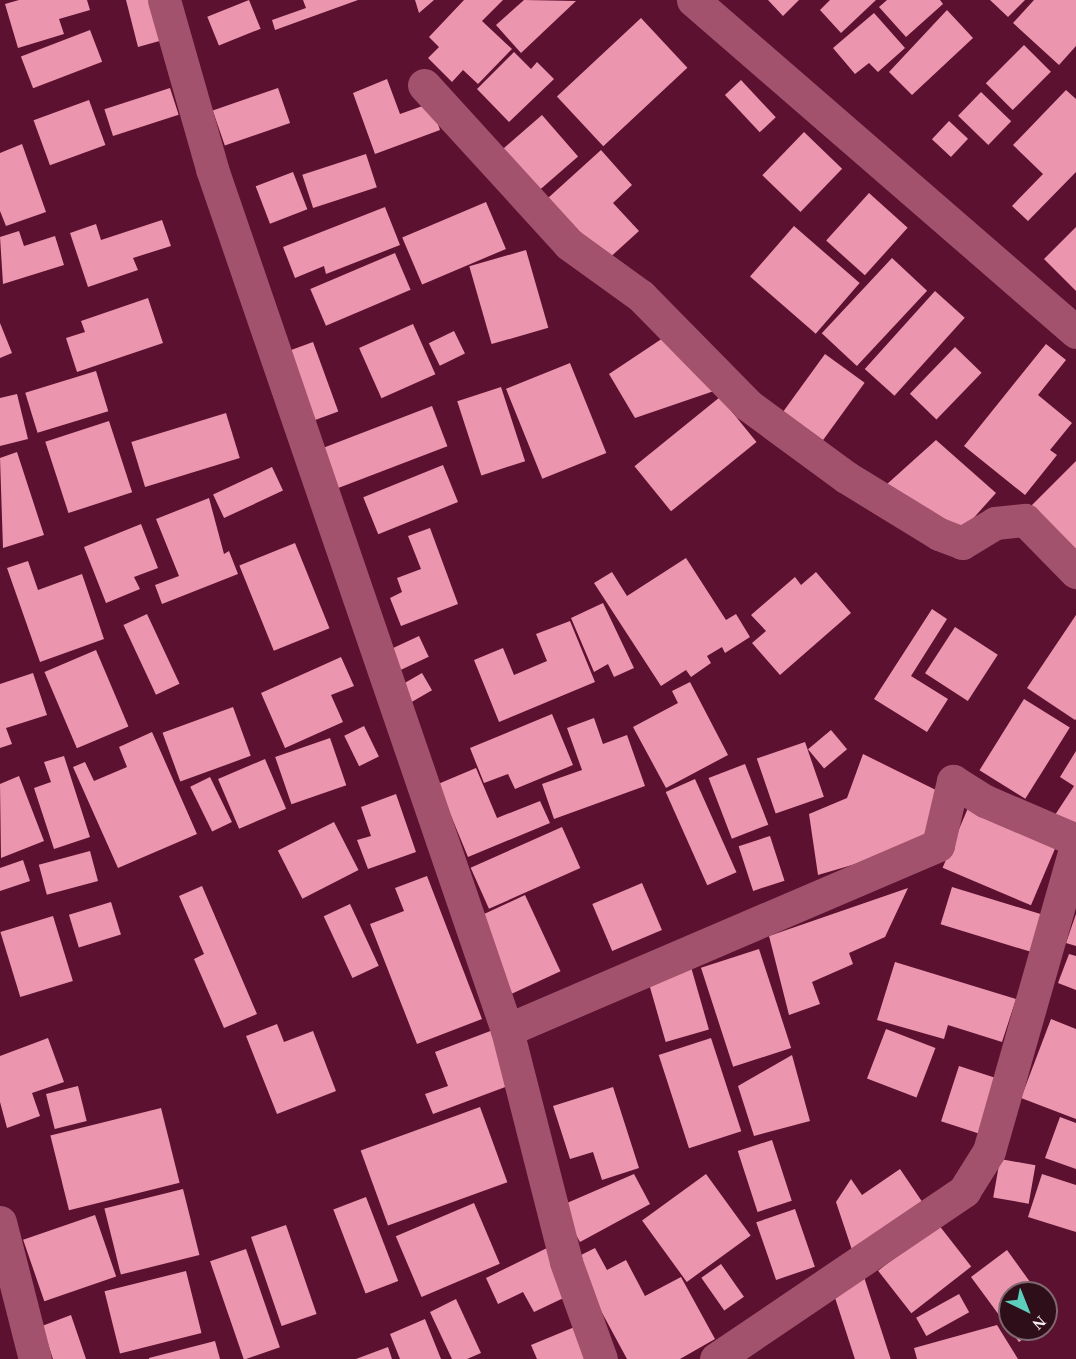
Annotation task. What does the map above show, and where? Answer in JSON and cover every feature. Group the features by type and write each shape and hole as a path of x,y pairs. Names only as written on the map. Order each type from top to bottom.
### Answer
{"street":[{"path":"164,0 212,169 507,1030 566,1262 601,1359"},
{"path":"693,0 1076,332"},
{"path":"424,85 569,244 641,296 748,405 846,477 939,534 962,543 995,523 1025,520 1076,572"},
{"path":"507,1030 938,845 953,781 985,801 1076,843 989,1151 964,1191 716,1359"},
{"path":"0,1222 35,1359"}],"building":[{"path":"19,0 87,0 90,10 59,19 64,34 18,48 5,4"},
{"path":"126,0 153,0 163,40 138,47"},
{"path":"249,0 261,29 219,46 207,17"},
{"path":"303,0 358,0 275,30 272,20 306,8"},
{"path":"415,0 434,0 419,13"},
{"path":"464,0 503,0 482,21 512,49 478,84 463,70 452,82 428,58 439,47 429,37"},
{"path":"524,0 576,1 521,53 496,25"},
{"path":"768,0 799,0 783,16"},
{"path":"830,0 876,0 841,33 820,10"},
{"path":"887,0 940,0 943,4 906,37 879,7"},
{"path":"990,0 1025,0 1008,17"},
{"path":"1034,0 1076,0 1076,46 1059,65 1013,23"},
{"path":"947,10 973,38 912,95 889,72"},
{"path":"874,13 905,48 878,72 869,63 855,74 833,48"},
{"path":"641,18 687,68 603,146 557,96"},
{"path":"90,30 102,62 33,88 21,57"},
{"path":"1024,45 1051,72 1013,110 986,83"},
{"path":"514,52 531,69 537,62 554,79 509,122 477,89"},
{"path":"387,79 400,114 431,103 440,130 375,154 353,93"},
{"path":"741,80 776,117 760,132 725,95"},
{"path":"170,88 179,115 113,136 104,109"},
{"path":"278,88 290,123 225,145 213,110"},
{"path":"1066,90 1076,99 1076,172 1028,221 1012,206 1043,174 1013,145"},
{"path":"981,92 1011,121 988,145 958,116"},
{"path":"89,100 105,145 50,165 34,120"},
{"path":"542,115 578,157 532,197 496,155"},
{"path":"949,121 968,139 951,157 932,139"},
{"path":"804,132 842,169 800,212 762,175"},
{"path":"22,144 46,212 6,226 0,211 0,153"},
{"path":"601,150 632,185 613,203 639,231 606,261 548,198"},
{"path":"366,154 377,187 313,208 302,175"},
{"path":"293,172 307,209 270,224 256,186"},
{"path":"869,193 908,228 865,275 826,241"},
{"path":"486,202 506,249 422,285 402,238"},
{"path":"385,207 400,245 326,274 324,266 295,278 283,247"},
{"path":"162,220 171,246 133,258 138,270 88,287 70,233 96,224 101,240"},
{"path":"794,226 860,283 816,334 750,277"},
{"path":"1076,227 1076,291 1044,259"},
{"path":"19,231 24,246 55,236 64,265 3,284 0,237"},
{"path":"526,250 548,328 492,344 469,266"},
{"path":"395,253 411,290 326,326 310,289"},
{"path":"892,258 927,291 857,366 822,333"},
{"path":"935,291 965,318 894,396 865,369"},
{"path":"148,298 163,343 77,372 66,338 85,332 81,321"},
{"path":"0,323 12,353 0,358"},
{"path":"413,324 435,374 381,398 359,348"},
{"path":"454,331 465,353 440,366 429,343"},
{"path":"666,336 714,391 635,418 609,374"},
{"path":"313,342 338,412 304,424 278,355"},
{"path":"1046,344 1066,360 1038,395 1072,423 1050,450 1057,455 1025,495 964,446"},
{"path":"955,347 982,373 936,419 910,394"},
{"path":"825,354 865,383 823,440 783,411"},
{"path":"570,363 606,453 542,479 506,389"},
{"path":"96,371 108,411 38,433 25,393"},
{"path":"501,387 525,461 481,475 457,401"},
{"path":"17,394 28,439 0,446 0,398"},
{"path":"720,397 757,442 671,511 635,466"},
{"path":"432,406 447,446 336,489 321,449"},
{"path":"226,413 240,458 145,487 131,442"},
{"path":"109,421 132,492 68,513 45,442"},
{"path":"936,440 996,493 961,532 886,485"},
{"path":"17,452 44,535 3,548 0,458"},
{"path":"1076,461 1076,556 1029,508"},
{"path":"443,465 458,502 378,534 363,497"},
{"path":"272,467 283,491 224,518 213,494"},
{"path":"209,498 224,554 229,551 238,574 162,604 155,585 179,576 156,519"},
{"path":"141,524 158,568 134,577 140,589 106,603 84,547"},
{"path":"430,528 458,604 401,626 390,598 402,592 397,578 421,569 408,536"},
{"path":"295,543 329,628 274,651 239,565"},
{"path":"686,558 726,620 736,614 750,637 725,653 722,647 707,656 711,663 691,677 686,670 661,686 594,583 612,572 627,596"},
{"path":"28,561 38,590 82,574 104,639 40,662 7,568"},
{"path":"816,572 851,613 780,675 752,643 766,631 751,615 795,577 801,585"},
{"path":"603,603 634,668 614,677 608,664 594,672 571,618"},
{"path":"932,609 947,619 911,676 948,699 927,732 874,699"},
{"path":"147,614 180,684 156,695 123,625"},
{"path":"1076,615 1076,719 1075,720 1027,688"},
{"path":"570,621 595,682 499,722 474,660 503,648 514,675 547,661 536,634"},
{"path":"955,627 998,655 968,701 925,673"},
{"path":"419,636 429,657 392,674 382,653"},
{"path":"96,650 128,726 77,748 44,672"},
{"path":"341,657 354,686 331,695 343,722 285,748 261,693"},
{"path":"33,673 47,715 6,728 12,744 0,748 0,684"},
{"path":"422,673 432,690 406,705 396,688"},
{"path":"690,682 728,755 666,788 633,727 678,703 672,691"},
{"path":"1024,699 1070,728 1025,799 979,770"},
{"path":"233,707 251,756 180,782 163,733"},
{"path":"552,714 573,765 515,789 508,774 484,783 470,748"},
{"path":"594,718 603,744 627,735 645,786 554,819 542,784 582,770 567,728"},
{"path":"364,726 379,757 359,766 344,736"},
{"path":"831,730 847,749 824,768 808,749"},
{"path":"152,732 197,834 118,868 73,767 85,762 94,781 127,767 119,747"},
{"path":"330,738 346,785 291,804 275,757"},
{"path":"805,742 824,797 776,813 757,759"},
{"path":"1076,751 1076,828 1055,815 1074,786 1060,777"},
{"path":"863,754 944,794 927,843 818,875 809,814 847,798"},
{"path":"64,756 90,837 54,849 34,788 51,782 44,762"},
{"path":"265,759 286,809 239,829 218,779"},
{"path":"745,764 768,825 732,839 709,778"},
{"path":"476,768 497,818 540,801 550,823 468,857 438,784"},
{"path":"19,776 44,841 1,858 0,784"},
{"path":"210,777 232,822 212,832 190,787"},
{"path":"695,779 736,872 707,885 666,792"},
{"path":"396,794 416,852 368,869 357,840 371,836 361,807"},
{"path":"968,808 1056,846 1031,905 943,868"},
{"path":"334,822 359,870 302,899 278,851"},
{"path":"562,827 580,868 489,909 471,868"},
{"path":"770,836 785,881 753,891 739,846"},
{"path":"90,851 98,881 47,895 39,865"},
{"path":"23,860 30,881 0,891 0,868"},
{"path":"427,876 482,1019 417,1044 370,924 404,911 395,888"},
{"path":"642,883 662,930 612,951 592,904"},
{"path":"202,886 257,1014 224,1028 194,959 204,954 179,896"},
{"path":"952,887 1044,915 1032,952 941,924"},
{"path":"908,888 885,937 849,953 853,964 812,982 820,1004 789,1015 769,936"},
{"path":"525,895 560,971 506,996 471,920"},
{"path":"111,902 121,935 79,947 69,915"},
{"path":"350,904 379,966 352,978 324,916"},
{"path":"1076,914 1076,946 1066,943"},
{"path":"53,916 73,981 20,997 0,932"},
{"path":"759,949 791,1048 733,1067 701,968"},
{"path":"1069,954 1076,956 1076,990 1058,983"},
{"path":"895,962 1016,999 1002,1042 948,1025 944,1039 877,1020"},
{"path":"691,967 709,1029 666,1042 648,979"},
{"path":"1051,1019 1076,1029 1076,1119 1021,1098"},
{"path":"277,1024 284,1042 313,1031 336,1091 277,1114 246,1036"},
{"path":"886,1029 935,1048 916,1097 867,1078"},
{"path":"493,1030 513,1084 433,1114 425,1094 448,1086 435,1052"},
{"path":"48,1038 64,1082 32,1093 40,1116 7,1128 0,1102 0,1056"},
{"path":"711,1038 741,1131 689,1148 659,1055"},
{"path":"792,1055 810,1121 754,1136 738,1086"},
{"path":"959,1066 1003,1080 985,1135 941,1121"},
{"path":"78,1086 87,1121 55,1129 46,1094"},
{"path":"613,1087 639,1168 602,1180 593,1152 570,1159 553,1106"},
{"path":"480,1107 507,1182 388,1226 361,1150"},
{"path":"161,1108 180,1183 69,1210 50,1136"},
{"path":"1060,1117 1076,1123 1076,1169 1045,1158"},
{"path":"772,1140 792,1201 758,1212 738,1151"},
{"path":"1000,1159 1035,1165 1029,1204 993,1197"},
{"path":"900,1169 923,1203 852,1250 836,1202 851,1179 862,1195"},
{"path":"634,1174 650,1204 580,1242 560,1206"},
{"path":"706,1174 751,1235 687,1282 642,1220"},
{"path":"1042,1174 1076,1185 1076,1232 1028,1217"},
{"path":"183,1189 199,1255 121,1275 104,1209"},
{"path":"366,1197 398,1281 366,1294 333,1210"},
{"path":"474,1203 500,1264 422,1297 396,1236"},
{"path":"795,1209 815,1267 776,1280 756,1222"},
{"path":"95,1215 116,1276 44,1301 23,1240"},
{"path":"938,1224 971,1267 911,1313 878,1271"},
{"path":"286,1225 317,1314 282,1326 251,1237"},
{"path":"549,1247 572,1294 534,1312 523,1292 498,1304 486,1278"},
{"path":"595,1248 607,1270 626,1260 645,1296 681,1277 715,1339 680,1359 627,1359 573,1259"},
{"path":"246,1249 280,1347 244,1359 210,1261"},
{"path":"1007,1250 1029,1281 998,1281 998,1314 971,1277"},
{"path":"721,1264 744,1297 724,1311 701,1278"},
{"path":"186,1271 201,1333 120,1353 104,1291"},
{"path":"864,1277 891,1359 855,1359 832,1288"},
{"path":"959,1294 969,1312 926,1336 916,1318"},
{"path":"456,1299 481,1353 467,1359 452,1359 430,1312"},
{"path":"71,1315 86,1359 53,1359 42,1326"},
{"path":"425,1319 441,1359 400,1359 390,1334"},
{"path":"997,1325 998,1341 1007,1341 1018,1359 917,1359 914,1348"},
{"path":"577,1326 591,1359 537,1359 531,1345"},
{"path":"215,1341 220,1359 149,1359 149,1358"},
{"path":"388,1347 392,1359 356,1359"}]}
